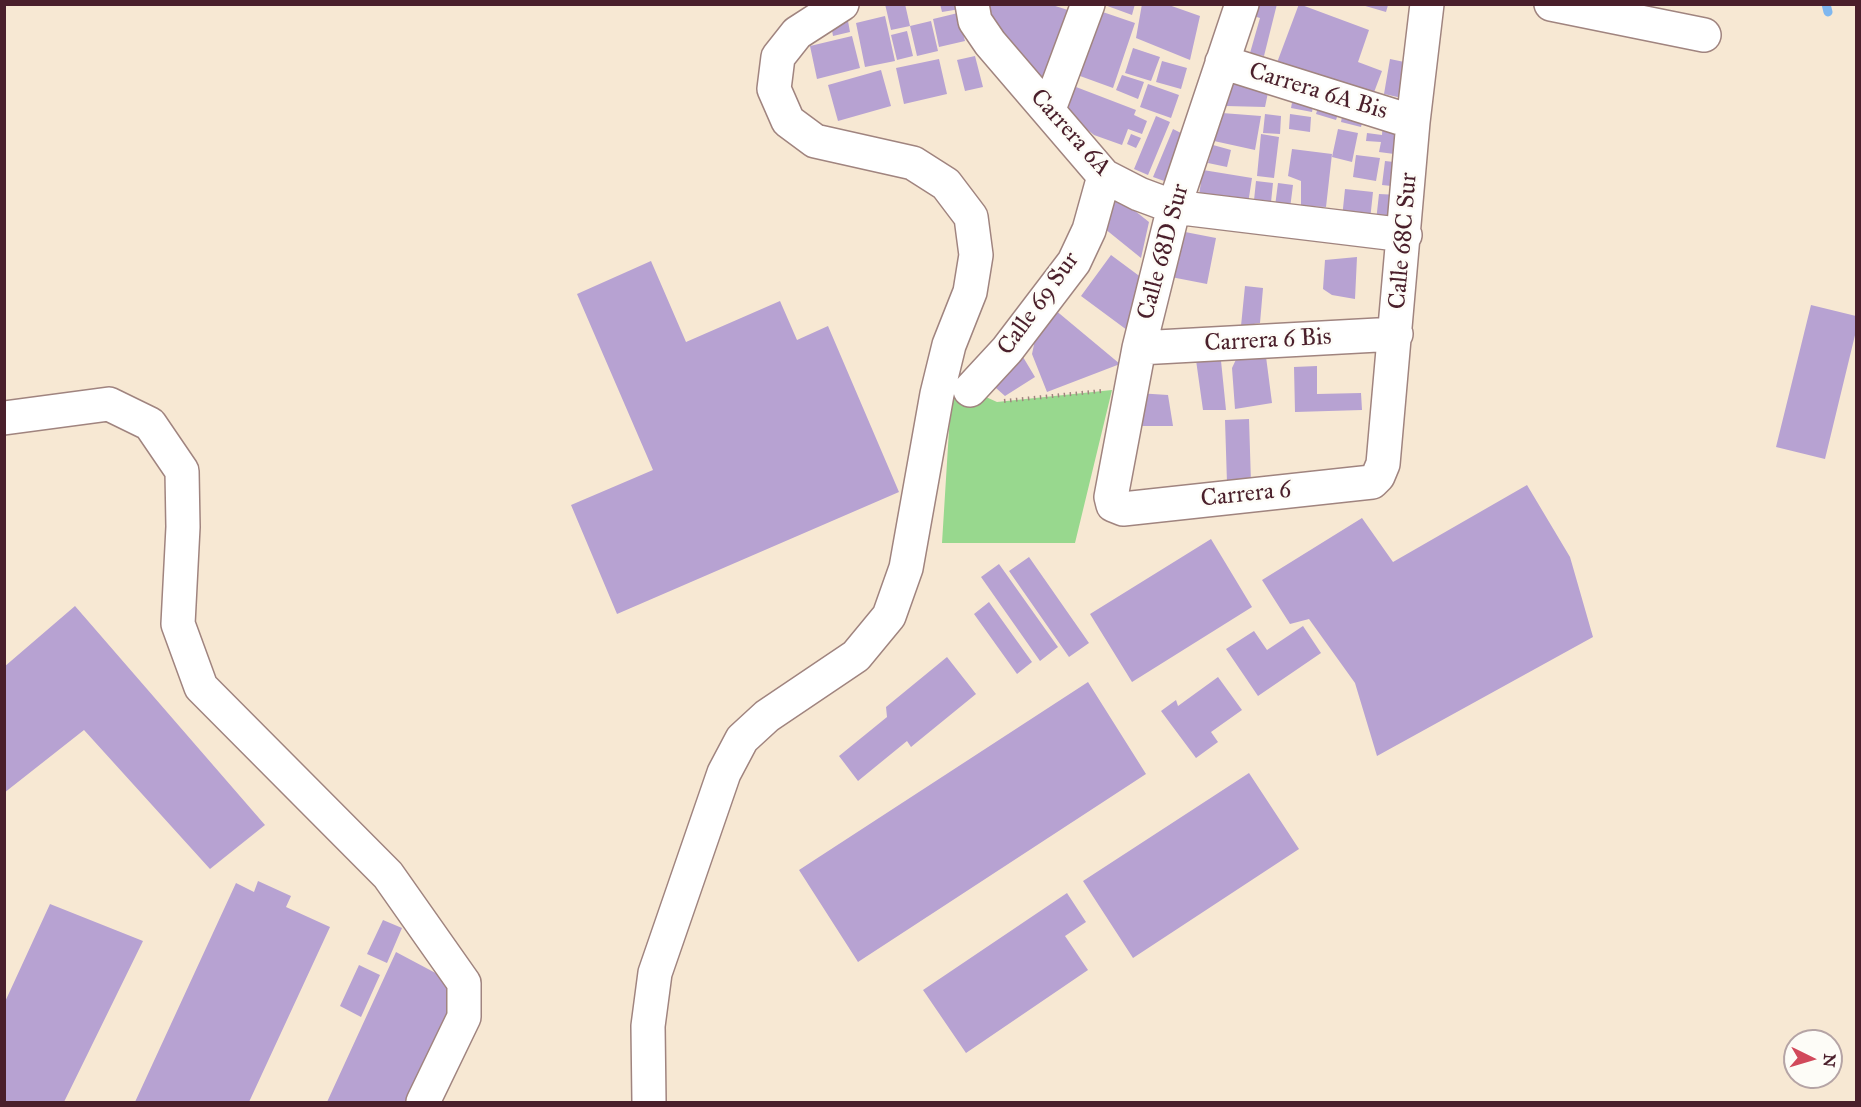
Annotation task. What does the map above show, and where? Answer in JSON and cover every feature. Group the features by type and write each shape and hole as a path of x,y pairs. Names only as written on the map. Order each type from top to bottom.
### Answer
{"street":[{"path":"649,1102 648,1026 655,973 724,773 742,739 767,716 856,656 889,616 906,568 937,394 950,345 972,283 976,255 971,217 946,184 913,163 815,141 788,121 774,89 778,57 797,33 842,4"},
{"path":"1048,110 1088,4"},
{"name":"Calle 68D Sur","path":"1113,505 1111,497 1132,387 1174,207 1242,4"},
{"name":"Calle 68C Sur","path":"1378,476 1383,464 1413,122 1427,4"},
{"path":"1551,4 1704,35"},
{"name":"Carrera 6A","path":"974,13 990,43 1104,176 1139,194 1174,207 1404,235"},
{"name":"Carrera 6A Bis","path":"1222,62 1413,122"},
{"name":"Calle 69 Sur","path":"970,390 1007,350 1074,262 1089,230 1104,176"},
{"name":"Carrera 6 Bis","path":"1140,348 1396,334"},
{"path":"4,418 109,404 150,424 182,471 183,526 178,624 201,687 388,875 464,983 464,1017 423,1102"},
{"name":"Carrera 6","path":"1113,505 1123,509 1135,508 1372,482 1378,476"}],"path":[{"path":"970,390 997,402 1132,387"}],"green space":[{"path":"955,383 997,402 1112,390 1075,543 942,543 950,414"}],"building":[{"path":"885,4 905,4 910,26 891,30"},
{"path":"940,4 959,4 960,9 942,12"},
{"path":"978,4 1049,4 1071,11 1048,89"},
{"path":"1102,4 1135,4 1132,15"},
{"path":"1142,4 1166,4 1200,16 1190,60 1136,38"},
{"path":"1246,4 1277,4 1264,56 1250,53 1260,18 1244,13"},
{"path":"1299,4 1369,30 1358,62 1382,71 1370,103 1275,68"},
{"path":"1362,5 1388,5 1386,12"},
{"path":"1091,8 1135,23 1113,88 1069,72"},
{"path":"958,13 965,41 939,47 933,19"},
{"path":"885,16 895,61 865,67 856,23"},
{"path":"848,21 850,32 833,36 831,25"},
{"path":"931,21 938,51 917,56 910,26"},
{"path":"907,31 913,56 897,60 891,35"},
{"path":"852,36 860,68 817,79 810,46"},
{"path":"1133,48 1160,57 1151,81 1125,73"},
{"path":"975,56 983,87 965,91 957,60"},
{"path":"939,59 947,94 904,104 896,68"},
{"path":"1390,59 1409,63 1402,98 1384,94"},
{"path":"1162,61 1187,68 1181,89 1156,82"},
{"path":"881,70 891,106 838,121 828,85"},
{"path":"1235,73 1270,83 1265,107 1226,106"},
{"path":"1122,75 1144,82 1138,99 1116,90"},
{"path":"1063,82 1136,110 1134,115 1147,121 1142,134 1128,129 1122,145 1094,135 1055,103"},
{"path":"1148,84 1179,95 1171,118 1140,107"},
{"path":"1294,92 1315,95 1312,112 1291,108"},
{"path":"1321,98 1341,105 1336,120 1316,114"},
{"path":"1344,107 1365,112 1361,127 1341,122"},
{"path":"1222,113 1261,116 1255,150 1214,141"},
{"path":"1265,114 1281,116 1280,134 1263,133"},
{"path":"1290,114 1311,117 1310,132 1289,129"},
{"path":"1156,116 1170,122 1148,175 1134,169"},
{"path":"1383,121 1406,124 1402,155 1379,152 1381,142 1366,141 1367,133 1382,135"},
{"path":"1173,129 1185,135 1167,182 1153,177"},
{"path":"1338,129 1358,133 1352,162 1332,157"},
{"path":"1131,134 1141,138 1136,148 1127,144"},
{"path":"1261,134 1279,137 1274,178 1257,176"},
{"path":"1213,145 1231,150 1227,167 1208,163"},
{"path":"1292,149 1332,154 1326,207 1301,206 1301,181 1288,176"},
{"path":"1356,155 1380,158 1376,181 1353,177"},
{"path":"1385,161 1403,163 1401,187 1382,185"},
{"path":"1203,170 1252,178 1247,210 1198,201"},
{"path":"1256,181 1273,183 1270,212 1253,210"},
{"path":"1278,183 1293,185 1289,216 1274,214"},
{"path":"1345,189 1373,192 1370,220 1342,218"},
{"path":"1379,194 1399,195 1396,224 1376,221"},
{"path":"1115,195 1149,222 1141,258 1094,220"},
{"path":"1180,231 1216,238 1207,284 1171,277"},
{"path":"1111,255 1142,278 1131,333 1081,296"},
{"path":"1357,257 1355,299 1332,295 1323,289 1325,260"},
{"path":"651,261 686,342 780,301 797,340 828,326 899,492 617,614 571,505 653,470 577,294"},
{"path":"1245,286 1263,288 1260,323 1241,326"},
{"path":"1048,304 1120,364 1047,392 1032,354 1037,330"},
{"path":"1811,305 1856,316 1856,331 1825,459 1776,447"},
{"path":"1017,347 1035,377 1005,396 988,381"},
{"path":"1265,349 1272,403 1235,409 1232,368 1240,351"},
{"path":"1220,351 1226,410 1203,410 1195,353"},
{"path":"1317,366 1317,394 1361,393 1362,410 1295,412 1294,367"},
{"path":"1137,393 1168,395 1173,426 1141,426"},
{"path":"1249,419 1251,483 1227,483 1225,420"},
{"path":"1527,485 1570,557 1593,637 1377,756 1355,683 1309,619 1290,624 1262,580 1362,518 1393,562"},
{"path":"1211,539 1252,607 1132,682 1090,614"},
{"path":"1029,557 1089,643 1069,657 1009,571"},
{"path":"999,564 1058,647 1040,661 981,577"},
{"path":"989,602 1032,662 1017,674 974,614"},
{"path":"75,606 265,825 210,869 84,730 4,793 4,667"},
{"path":"1303,626 1321,653 1258,696 1226,649 1254,631 1267,650"},
{"path":"947,657 976,694 911,747 907,741 858,781 839,756 887,717 886,707"},
{"path":"1218,677 1242,710 1211,732 1218,742 1196,758 1161,711 1176,700 1178,706"},
{"path":"1088,682 1146,774 858,962 799,870"},
{"path":"1249,773 1299,849 1133,958 1083,881"},
{"path":"258,881 291,896 286,907 330,927 249,1102 135,1102 236,883 254,892"},
{"path":"1067,893 1086,922 1065,936 1088,970 966,1053 923,990"},
{"path":"50,904 143,941 64,1102 4,1102 4,1004"},
{"path":"383,920 402,928 387,963 367,954"},
{"path":"396,952 460,986 407,1102 327,1102"},
{"path":"359,965 380,975 361,1017 340,1006"}],"waterway":[{"path":"1826,4 1828,12"}]}
